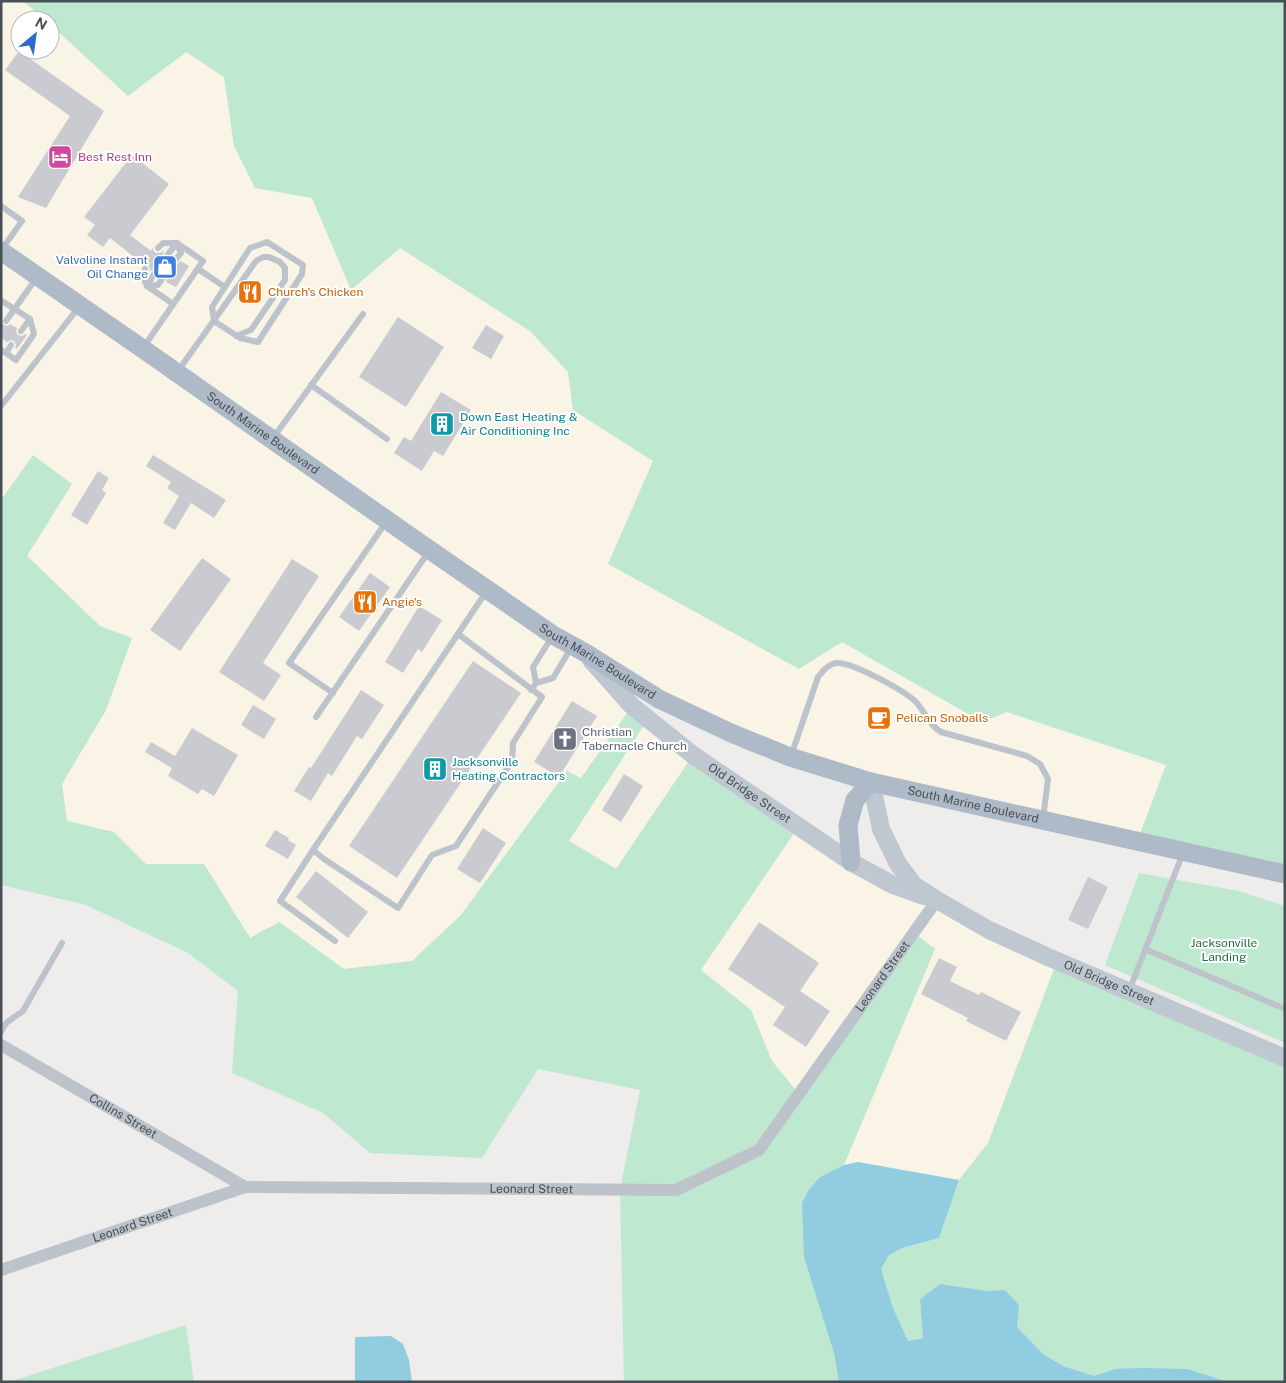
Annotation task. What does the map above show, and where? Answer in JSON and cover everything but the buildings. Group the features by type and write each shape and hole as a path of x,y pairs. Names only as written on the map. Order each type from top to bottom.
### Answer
{"main road":[{"name":"South Marine Boulevard","path":"1,251 430,550 554,634 659,699 731,733 790,756 870,782 1285,874"},
{"name":"Old Bridge Street","path":"578,649 632,706 693,755 852,862 892,885 937,900"},
{"name":"Old Bridge Street","path":"870,782 881,829 898,864 914,885 937,900 1006,938 1285,1058"},
{"path":"852,862 848,825 855,800 870,782"}],"street":[{"name":"Leonard Street","path":"1,1270 245,1186 676,1190 760,1150 937,900"},
{"name":"Collins Street","path":"1,1044 245,1186"}],"lane":[{"path":"1,206 22,221 1,251"},
{"path":"143,349 203,261 177,243 163,242 158,248"},
{"path":"267,242 303,265 302,274 258,342 240,338 214,321 212,307 225,287 250,248 267,242"},
{"path":"168,254 177,243"},
{"path":"176,259 180,253 177,243"},
{"path":"177,373 256,261 263,256 280,262 285,268 285,280 251,330 236,336"},
{"path":"198,268 225,287"},
{"path":"145,269 142,274 147,286 173,304"},
{"path":"147,286 154,274"},
{"path":"6,321 38,276"},
{"path":"147,286 158,285 162,279"},
{"path":"1,302 15,308 30,319 34,334 16,360 4,352 12,346"},
{"path":"1,406 80,306"},
{"path":"272,439 363,314"},
{"path":"21,331 30,319"},
{"path":"311,386 387,438"},
{"path":"332,693 289,663 387,520"},
{"path":"316,717 430,550"},
{"path":"335,941 280,902 488,589"},
{"path":"313,850 398,908 432,856 456,846 512,761 513,743 542,697 458,634"},
{"path":"536,683 533,666 554,634"},
{"path":"531,690 536,683 553,678 578,649"},
{"path":"790,756 818,678 826,667 837,663 860,669 899,689 915,701 935,729 941,732 1028,756 1040,764 1048,779 1043,821"},
{"path":"1129,992 1183,852"},
{"path":"1,1032 6,1023 23,1011 62,943"},
{"path":"1146,949 1285,1009"}],"shaded area":[{"path":"1,1 23,1 34,10 10,10 10,60 60,60 60,33 128,96 186,52 224,77 234,146 255,188 312,198 351,289 400,248 530,331 568,372 573,410 653,461 608,564 842,642 982,721 1006,712 1166,765 1137,842 804,762 586,653 632,706 581,778 567,771 461,915 412,961 344,969 280,922 250,938 204,864 146,864 114,832 67,821 62,784 106,710 131,638 100,626 27,555 71,484 33,456 1,500"},
{"path":"648,719 693,755 616,869 569,841"},
{"path":"799,826 1057,961 988,1143 959,1180 858,1162 844,1165 935,949 914,933 799,1094 772,1061 751,1010 700,970"}],"green space":[{"path":"23,1 1285,1 1285,874 1137,842 1166,765 1007,712 982,722 842,642 799,669 608,564 653,461 573,410 568,372 530,331 400,248 351,290 312,198 255,188 234,146 224,77 186,52 128,96 60,33 60,10 34,10"},
{"path":"33,455 72,484 27,556 100,626 132,638 106,710 62,784 67,821 114,832 146,864 204,864 250,938 279,922 344,969 412,961 461,915 567,771 581,778 632,706 648,719 569,841 616,869 693,755 799,826 701,970 751,1010 772,1061 799,1094 914,933 935,949 844,1165 820,1177 834,1353 839,1382 624,1382 620,1189 640,1090 538,1069 482,1158 370,1153 323,1113 232,1073 238,991 188,953 86,905 1,885 1,500"},
{"name":"Jacksonville Landing","path":"1139,873 1239,891 1285,906 1285,1043 1105,965"},
{"path":"1057,961 1285,1058 1285,1382 1234,1382 1115,1369 1094,1376 1063,1366 1043,1354 1016,1327 1019,1305 1005,1290 987,1291 940,1284 920,1299 923,1338 907,1341 893,1308 881,1269 888,1255 902,1248 939,1238 959,1180 988,1143"},
{"path":"186,1325 194,1382 9,1382"}],"water":[{"path":"858,1162 959,1180 939,1238 902,1248 889,1255 881,1269 893,1308 908,1341 923,1338 920,1299 940,1284 987,1291 1005,1290 1019,1305 1017,1327 1043,1354 1063,1366 1094,1376 1115,1369 1187,1369 1234,1382 839,1382 834,1353 804,1257 802,1203 808,1191 820,1177 844,1165"},
{"path":"391,1336 403,1344 409,1360 412,1382 355,1382 355,1337"}],"place":[{"name":"Best Rest Inn","path":"60,157"},
{"name":"Valvoline Instant Oil Change","path":"165,267"},
{"name":"Church's Chicken","path":"250,292"},
{"name":"Down East Heating & Air Conditioning Inc","path":"442,424"},
{"name":"Angie's","path":"365,602"},
{"name":"Pelican Snoballs","path":"879,718"},
{"name":"Christian Tabernacle Church","path":"565,739"},
{"name":"Jacksonville Heating Contractors","path":"435,769"}]}
